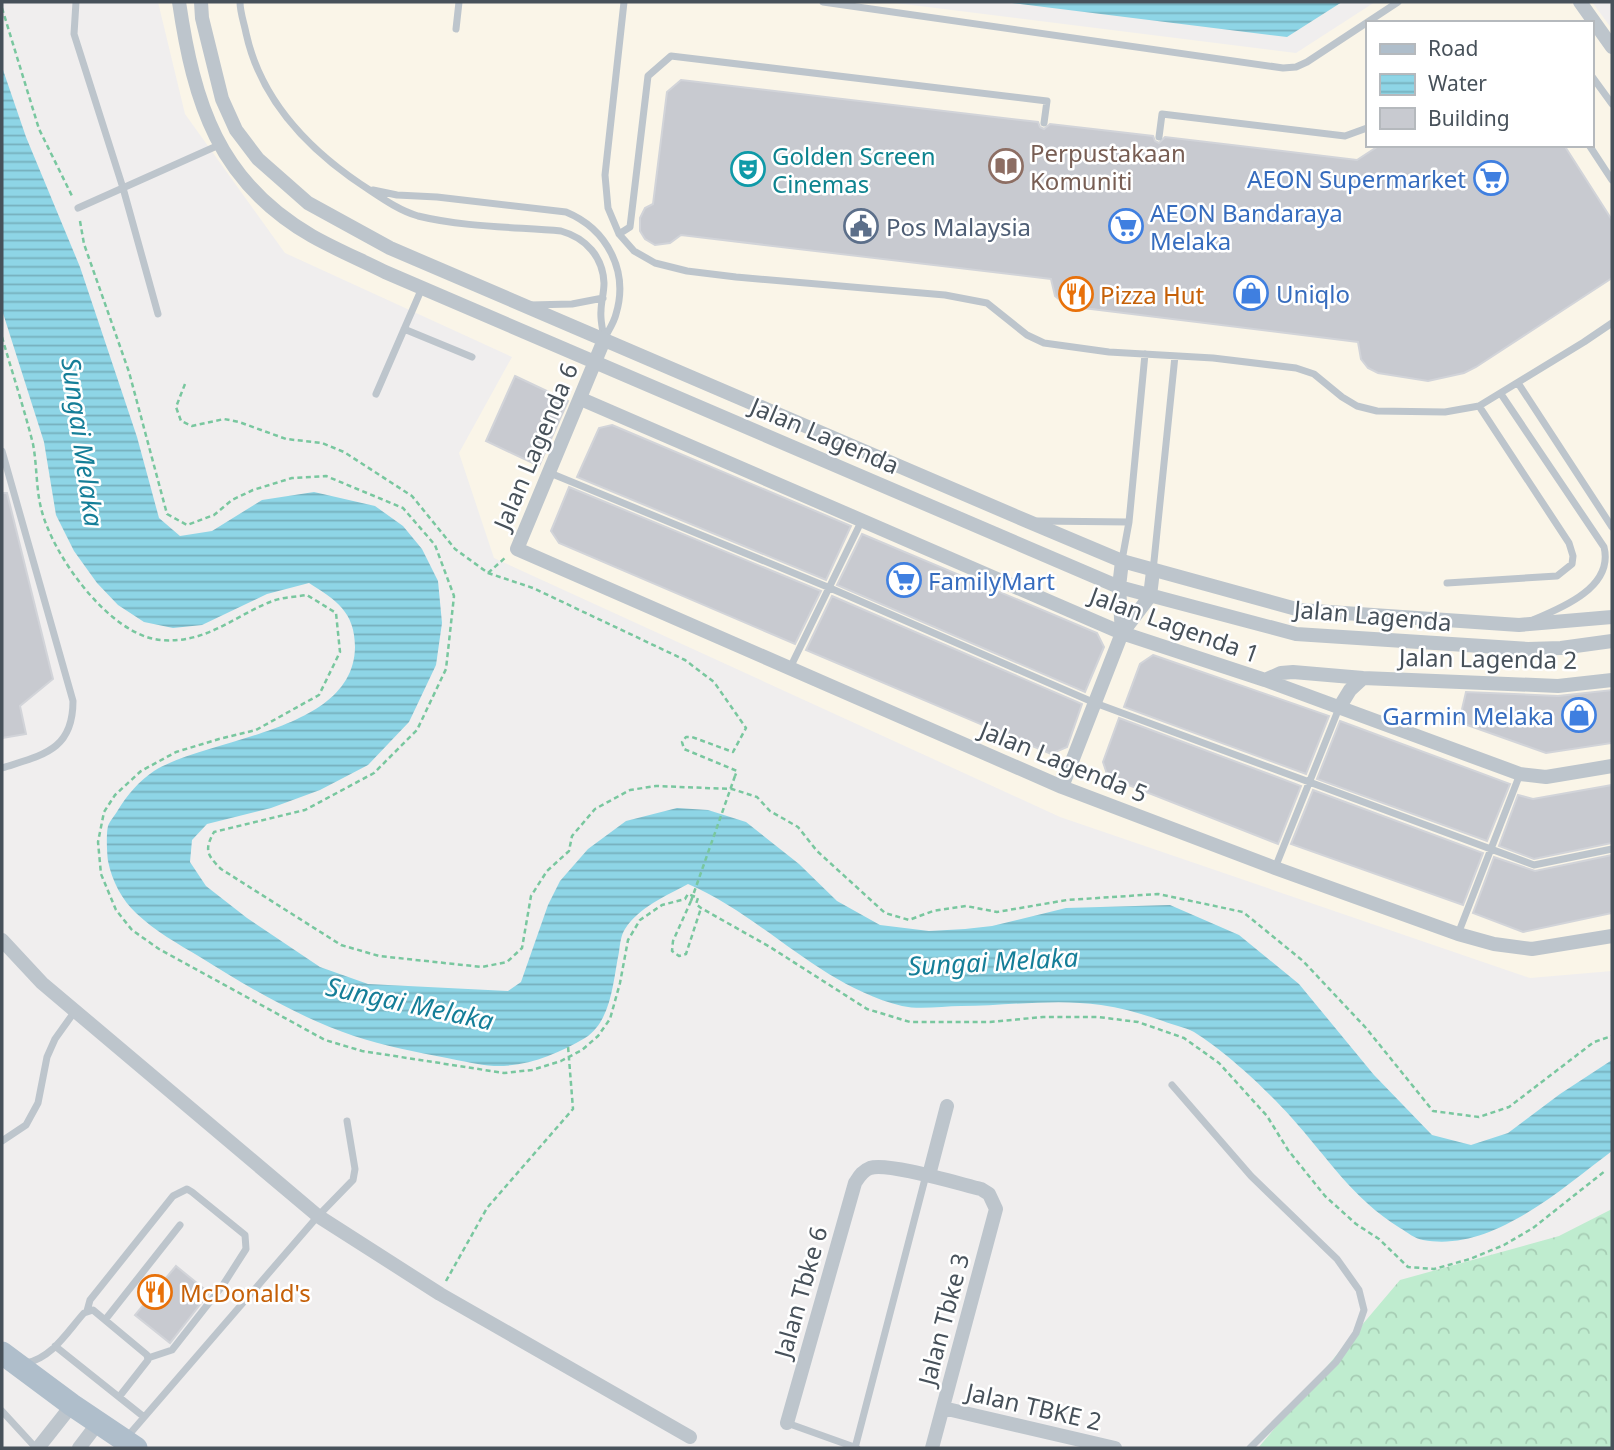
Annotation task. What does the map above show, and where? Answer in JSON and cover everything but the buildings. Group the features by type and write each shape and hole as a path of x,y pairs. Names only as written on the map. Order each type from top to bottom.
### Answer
{"main road":[{"path":"5,1356 130,1444"}],"street":[{"name":"Jalan Lagenda","path":"179,2 189,64 203,110 219,145 260,197 302,229 372,266 1119,587 1296,634 1528,649 1561,648 1612,641"},
{"name":"Jalan Lagenda","path":"201,2 202,18 222,99 236,130 258,159 281,181 307,203 390,247 523,305 1027,521 1122,561 1153,571 1300,610 1519,625 1612,617"},
{"path":"1593,23 1612,47"},
{"name":"Jalan Lagenda 6","path":"517,549 604,340"},
{"name":"Jalan Lagenda 1","path":"581,399 1122,633 1265,680 1520,774 1546,777 1612,766"},
{"name":"Jalan Lagenda 5","path":"517,549 1062,787 1458,934 1494,944 1532,949 1612,936"},
{"path":"1122,561 1119,587 1122,633"},
{"path":"1062,787 1122,633 1150,596 1153,571"},
{"name":"Jalan Lagenda 2","path":"1265,680 1281,673 1293,672 1363,678 1558,686 1612,680"},
{"name":"Jalan Lagenda 2","path":"1339,708 1350,690 1363,678"},
{"path":"2,940 42,983 318,1216 440,1294 690,1437"},
{"path":"2,963 14,952"},
{"path":"927,1175 947,1106"},
{"name":"Jalan Tbke 6","path":"787,1423 855,1184 860,1175 869,1168 878,1167 927,1175"},
{"name":"Jalan Tbke 3","path":"927,1175 981,1189 989,1194 996,1209 932,1448"},
{"path":"37,1448 72,1405"},
{"name":"Jalan TBKE 2","path":"943,1408 1115,1448"},
{"path":"79,1448 98,1423"}],"lane":[{"path":"76,2 74,34 123,188 158,314"},
{"path":"240,2 250,52 272,98 309,142 340,171 394,206 416,216 561,231 574,235 587,244 600,261 604,282 601,312 604,340"},
{"path":"456,29 459,2"},
{"path":"624,2 605,175 608,208 619,234 634,251 654,263 687,271 956,297 987,303 1027,335 1044,343 1109,352 1296,368 1314,374 1357,406 1377,411 1445,412 1479,405 1501,394 1612,323"},
{"path":"823,2 1283,68 1296,67 1307,62 1366,23"},
{"path":"1369,21 1398,2"},
{"path":"619,234 630,227 648,76 671,56 1047,101 1044,123"},
{"path":"1593,78 1612,104"},
{"path":"1159,137 1162,114 1345,136 1366,128"},
{"path":"78,208 219,145"},
{"path":"1590,147 1612,180"},
{"path":"367,189 397,195 566,212 579,217 592,226 608,245 618,267 620,285 616,315 604,340"},
{"path":"376,394 422,287"},
{"path":"523,305 572,304 603,298"},
{"path":"404,329 472,357"},
{"path":"1122,561 1129,522 1145,354"},
{"path":"1153,571 1174,356"},
{"path":"1518,383 1612,527"},
{"path":"1501,394 1604,547 1608,558 1600,578 1568,605 1519,625"},
{"path":"1447,583 1550,578 1567,570 1572,564 1573,556 1569,543 1479,405"},
{"path":"2,451 73,701 73,720 64,739 45,754 2,768"},
{"path":"550,473 830,588 1095,703 1534,865 1612,849"},
{"path":"790,669 862,520"},
{"path":"1027,521 1129,522"},
{"path":"1275,868 1339,708"},
{"path":"1458,934 1520,774"},
{"path":"2,1142 26,1125 38,1103 47,1056 55,1039 75,1011"},
{"path":"1172,1085 1251,1176 1337,1259 1359,1290 1364,1310 1356,1333 1336,1362 1250,1448"},
{"path":"130,1444 144,1416 318,1216 353,1180 355,1169 347,1121"},
{"path":"787,1423 856,1448 927,1175"},
{"path":"5,1356 38,1361 47,1355 87,1311 90,1300 173,1196 187,1189 245,1236 246,1249 223,1285 172,1350 148,1358 119,1396"},
{"path":"105,1320 180,1225"},
{"path":"87,1311 93,1310 148,1355 148,1358"},
{"path":"55,1346 144,1416"},
{"path":"2,1411 37,1448"}],"path":[{"path":"2,8 39,129 78,208 84,244 129,372 167,514 187,525 214,515 232,500 253,490 292,478 326,476 403,508 435,545 454,596 446,669 417,730 374,773 305,810 214,832 207,844 210,858 221,869 341,944 379,956 482,967 507,962 522,948 531,896 547,871 569,851 572,836 595,809 630,790 656,786 732,789 757,797 770,811 798,827 817,851 886,913 909,920 933,911 965,906 998,912 1067,900 1158,894 1243,912 1303,961 1366,1028 1433,1111 1479,1117 1508,1107 1594,1042 1612,1036"},
{"path":"2,337 33,446 41,509 60,552 85,589 112,616 139,636 163,640 205,636 272,601 307,595 336,613 340,652 319,695 256,730 176,752 141,771 115,795 104,812 98,842 101,874 116,910 132,930 159,950 325,1040 362,1051 504,1073 531,1070 569,1057 598,1036 610,1019 628,940 640,920 663,905 685,899 688,894 698,898 696,904 701,908 770,947 867,1009 910,1022 990,1022 1043,1017 1098,1017 1138,1022 1184,1038 1219,1063 1266,1116 1288,1150 1325,1196 1356,1224 1380,1239 1408,1266 1434,1269 1470,1259 1504,1245 1533,1228 1605,1171"},
{"path":"185,383 176,407 181,421 192,426 225,419 286,439 323,443 344,452 412,496 455,549 488,573 533,588 656,646 685,660 714,682 746,728 733,752 692,737 686,737 682,742 684,748 737,771 691,901 673,941 672,951 679,956 686,954 701,908"},
{"path":"488,573 517,549"},
{"path":"440,1294 487,1208 573,1109 568,1046"}],"shaded area":[{"path":"158,2 888,2 1296,53 1375,2 1592,2 1612,29 1612,971 1530,978 1060,817 494,558 459,453 512,357 285,253 185,114"}],"green space":[{"path":"1612,1209 1612,1448 1258,1448 1400,1280 1559,1236"}],"water":[{"path":"1004,2 1342,2 1287,37"},
{"name":"Sungai Melaka","path":"2,67 26,137 80,267 137,437 159,518 180,536 212,531 262,500 314,492 375,506 403,526 422,549 438,581 442,623 436,665 409,722 368,765 320,790 271,808 207,824 192,840 190,862 206,886 247,918 320,967 368,984 508,991 521,982 548,905 560,881 588,849 626,821 677,808 708,810 746,822 799,864 837,901 880,925 929,931 965,929 992,926 1066,908 1170,905 1239,935 1299,984 1374,1075 1432,1135 1471,1145 1508,1133 1612,1060 1612,1151 1548,1199 1500,1228 1474,1237 1449,1241 1420,1239 1368,1204 1270,1095 1232,1060 1190,1030 1109,1006 1084,1003 924,1008 902,1006 845,983 742,914 688,884 645,908 625,929 610,999 594,1031 553,1054 506,1066 482,1065 412,1051 365,1040 334,1029 275,1001 167,937 136,913 118,890 108,861 107,834 110,822 125,799 154,771 178,759 274,728 305,715 331,698 348,676 355,647 354,635 348,616 342,608 309,583 267,594 202,625 173,628 144,622 118,605 97,583 74,551 56,515 44,442 2,310"}],"place":[{"name":"Perpustakaan Komuniti","path":"1006,166"},
{"name":"Golden Screen Cinemas","path":"748,169"},
{"name":"AEON Supermarket","path":"1491,178"},
{"name":"Pos Malaysia","path":"861,226"},
{"name":"AEON Bandaraya Melaka","path":"1126,226"},
{"name":"Uniqlo","path":"1251,293"},
{"name":"Pizza Hut","path":"1076,294"},
{"name":"FamilyMart","path":"904,580"},
{"name":"Garmin Melaka","path":"1579,715"},
{"name":"McDonald's","path":"155,1292"}]}
